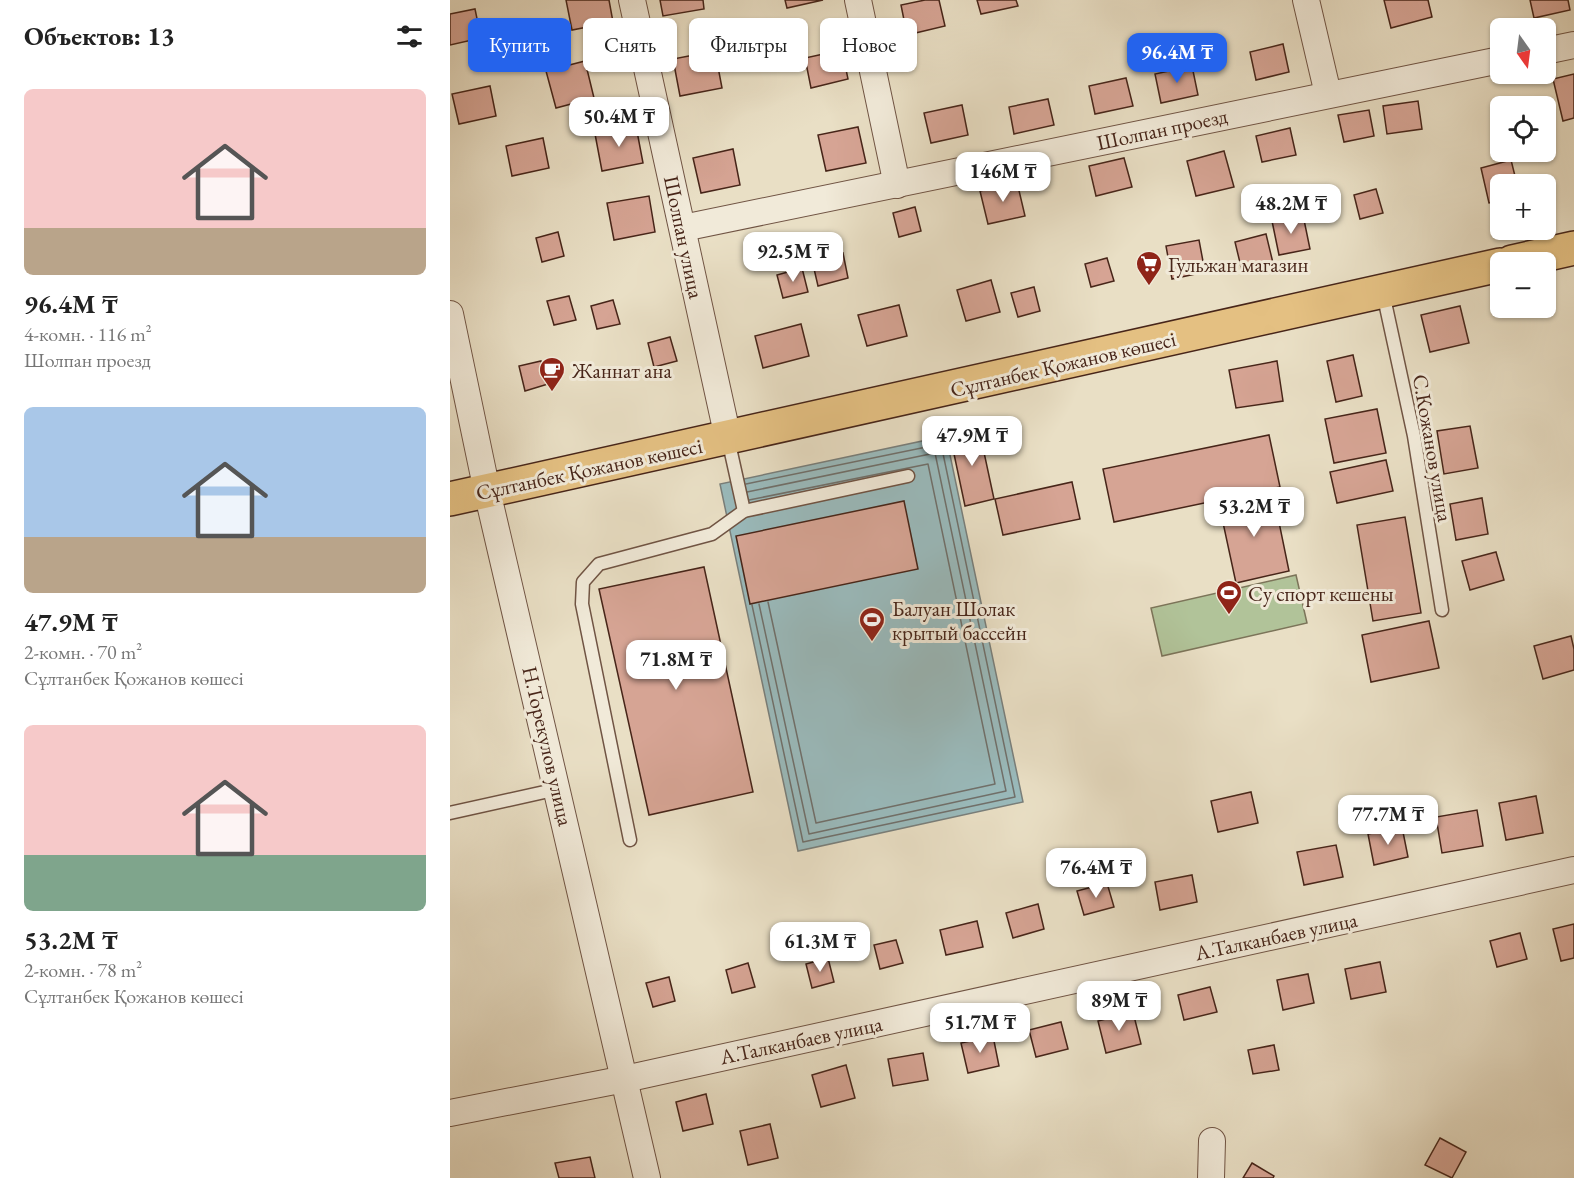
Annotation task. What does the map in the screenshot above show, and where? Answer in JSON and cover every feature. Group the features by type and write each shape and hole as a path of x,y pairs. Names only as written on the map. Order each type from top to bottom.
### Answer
{"main road":[{"path":"1556,252 1574,248"},
{"name":"Сұлтанбек Қожанов көшесі","path":"450,499 1490,267"}],"street":[{"name":"Шолпан улица","path":"632,0 728,438"},
{"path":"858,0 897,185"},
{"path":"1306,0 1328,94"},
{"path":"1556,49 1574,45"},
{"name":"Шолпан проезд","path":"683,228 1490,62"},
{"name":"Н.Торекулов улица","path":"450,314 487,491 647,1178"},
{"name":"А.Талканбаев улица","path":"450,1113 625,1079 1574,870"},
{"path":"1211,1178 1212,1140"}],"lane":[{"name":"С.Кожанов улица","path":"1383,293 1414,436 1442,610"},
{"path":"728,438 744,511"},
{"path":"630,840 582,604 584,582 599,564 712,534 744,511 908,476"},
{"path":"450,813 558,789"}],"green space":[{"name":"Су спорт кешены","path":"1296,575 1307,623 1162,656 1151,608"}],"water":[{"name":"Балуан Шолак крытый бассейн","path":"946,436 1023,802 798,851 720,484"}],"building":[{"path":"566,0 609,0 612,18 583,18 583,28 572,30"},
{"path":"660,0 703,0 704,9 663,16"},
{"path":"785,0 823,0 787,8"},
{"path":"925,0 939,0 945,26 917,33 917,18 904,18 901,5"},
{"path":"977,0 1016,0 1018,6 981,14"},
{"path":"1384,0 1428,0 1432,17 1391,28"},
{"path":"1530,0 1568,0 1570,10 1534,18"},
{"path":"475,9 477,18 468,18 468,41 450,45 450,14"},
{"path":"1283,44 1289,72 1256,80 1250,52"},
{"path":"820,55 820,72 847,72 848,79 811,88 808,57"},
{"path":"689,56 689,72 719,72 722,88 680,96 675,72 677,58"},
{"path":"583,62 583,72 588,72 594,98 556,108 546,72 571,72 571,65"},
{"path":"1192,66 1198,95 1161,103 1155,74"},
{"path":"1574,74 1574,118 1563,121 1554,84 1556,78"},
{"path":"1126,78 1133,106 1095,114 1089,86"},
{"path":"490,86 496,116 459,124 452,94"},
{"path":"1048,99 1054,125 1014,134 1009,107"},
{"path":"1418,101 1422,129 1387,134 1383,106"},
{"path":"962,105 968,135 931,143 924,113"},
{"path":"1369,110 1374,136 1344,142 1338,115"},
{"path":"636,126 643,163 602,171 595,134"},
{"path":"858,127 866,163 826,171 818,135"},
{"path":"1290,128 1296,155 1262,162 1256,136"},
{"path":"543,138 549,168 512,176 506,146"},
{"path":"733,149 740,185 701,193 693,158"},
{"path":"1224,151 1234,187 1196,196 1187,161"},
{"path":"1124,158 1132,187 1096,196 1089,166"},
{"path":"1512,162 1514,174 1490,174 1490,203 1489,203 1481,168"},
{"path":"1017,182 1025,216 988,224 980,191"},
{"path":"1376,189 1383,213 1360,219 1354,195"},
{"path":"649,196 655,232 614,240 607,203"},
{"path":"915,207 921,231 899,237 893,213"},
{"path":"1303,215 1310,249 1279,255 1272,221"},
{"path":"558,232 564,256 542,262 536,238"},
{"path":"1266,234 1273,263 1242,271 1235,242"},
{"path":"1199,240 1205,272 1172,279 1166,246"},
{"path":"843,253 848,278 818,286 812,260"},
{"path":"1107,258 1114,281 1091,287 1085,264"},
{"path":"802,268 808,292 783,298 777,275"},
{"path":"991,280 1000,312 966,321 957,290"},
{"path":"1034,287 1040,311 1018,317 1011,293"},
{"path":"569,296 576,320 554,325 547,301"},
{"path":"613,300 620,324 597,329 591,306"},
{"path":"899,305 907,336 867,346 858,315"},
{"path":"1460,306 1469,343 1430,352 1421,315"},
{"path":"801,324 809,356 763,368 755,336"},
{"path":"670,337 677,361 654,367 648,343"},
{"path":"1353,355 1362,396 1336,402 1327,361"},
{"path":"541,361 548,384 525,391 519,366"},
{"path":"1277,361 1283,401 1236,408 1229,370"},
{"path":"1377,409 1386,453 1334,463 1325,419"},
{"path":"1470,426 1478,468 1444,474 1437,431"},
{"path":"979,429 994,499 965,506 950,435"},
{"path":"1269,435 1280,487 1114,522 1103,469"},
{"path":"1386,460 1393,491 1337,503 1330,472"},
{"path":"1072,482 1080,519 1003,535 995,499"},
{"path":"1273,493 1289,571 1236,583 1219,504"},
{"path":"1482,498 1488,534 1456,540 1450,504"},
{"path":"904,501 918,569 750,604 736,536"},
{"path":"1405,517 1421,613 1373,621 1357,525"},
{"path":"1496,552 1504,580 1470,590 1462,561"},
{"path":"704,567 753,792 649,815 599,589"},
{"path":"1429,621 1439,668 1371,682 1362,635"},
{"path":"1571,636 1574,649 1574,670 1543,679 1534,646"},
{"path":"1251,792 1258,823 1218,832 1211,801"},
{"path":"1536,796 1543,833 1506,840 1499,803"},
{"path":"1477,810 1483,846 1442,853 1436,817"},
{"path":"1402,827 1408,857 1374,865 1368,834"},
{"path":"1336,845 1343,877 1304,885 1297,852"},
{"path":"1192,875 1197,902 1160,910 1155,882"},
{"path":"1107,883 1114,907 1084,915 1077,891"},
{"path":"1038,904 1044,929 1013,938 1006,913"},
{"path":"977,921 983,947 946,955 940,930"},
{"path":"1574,924 1574,958 1561,961 1553,929"},
{"path":"1520,933 1527,959 1497,967 1490,941"},
{"path":"896,940 903,963 880,969 874,945"},
{"path":"828,958 834,982 812,988 806,964"},
{"path":"1380,962 1386,992 1351,999 1345,969"},
{"path":"748,963 755,987 732,993 726,970"},
{"path":"1308,974 1314,1003 1283,1010 1277,980"},
{"path":"669,977 675,1001 653,1007 646,983"},
{"path":"1210,987 1217,1012 1184,1020 1178,995"},
{"path":"1133,1012 1141,1044 1106,1053 1098,1021"},
{"path":"1061,1022 1068,1049 1036,1057 1029,1030"},
{"path":"993,1036 999,1066 968,1073 961,1043"},
{"path":"1274,1045 1279,1070 1253,1074 1248,1050"},
{"path":"923,1053 928,1080 893,1086 888,1059"},
{"path":"846,1065 855,1098 821,1107 812,1075"},
{"path":"706,1094 713,1124 683,1131 676,1102"},
{"path":"770,1124 778,1158 748,1165 740,1131"},
{"path":"1440,1138 1466,1152 1452,1178 1425,1165"},
{"path":"590,1157 595,1178 559,1178 555,1163"},
{"path":"1252,1163 1274,1176 1273,1178 1243,1178"}],"place":[{"name":"Гульжан магазин","path":"1149,287"},
{"name":"Жаннат ана","path":"552,393"},
{"name":"Су спорт кешены","path":"1229,616"},
{"name":"Балуан Шолак крытый бассейн","path":"872,643"}]}
